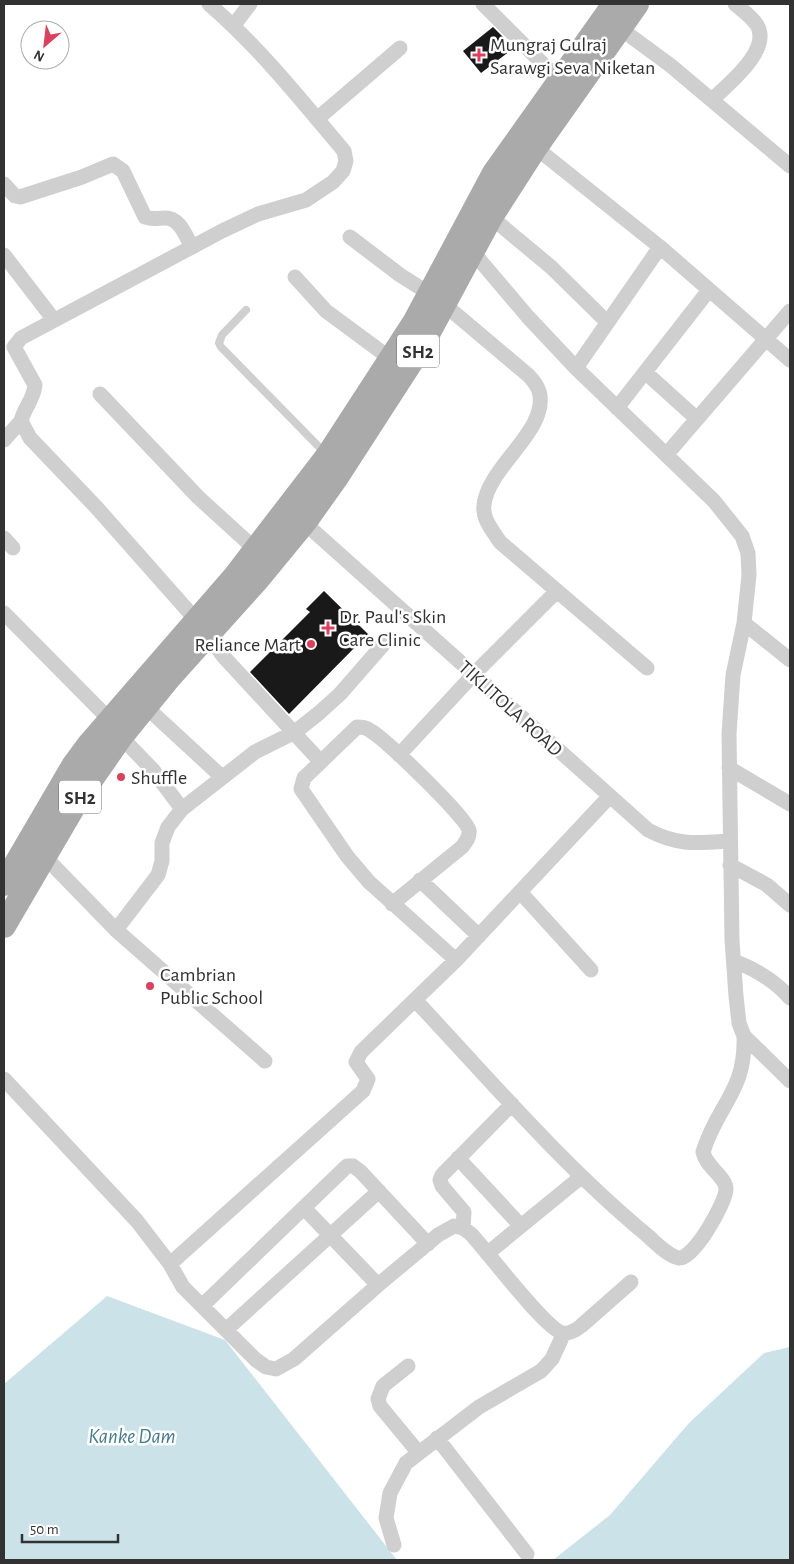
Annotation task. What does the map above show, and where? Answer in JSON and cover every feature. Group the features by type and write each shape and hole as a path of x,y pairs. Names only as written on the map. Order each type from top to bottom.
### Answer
{"main road":[{"name":"SH2","path":"4,884 73,766 115,728 145,706 203,628 256,550 297,516 328,455 391,359 472,251 491,217 527,141 560,81 614,4"},
{"name":"SH2","path":"4,926 80,796 115,728 203,628 297,516 389,397 437,299 482,193 621,29 637,4"}],"street":[{"path":"4,440 21,421 23,412 35,392 36,385 14,346 21,338 258,214 306,200 333,182 343,171 346,161 344,151 273,66 234,25 209,4"},
{"path":"234,25 250,4"},
{"path":"483,4 560,81"},
{"path":"712,100 754,57 760,46 761,35 758,26 735,4"},
{"path":"621,29 712,100 790,166"},
{"path":"317,119 400,48"},
{"path":"527,141 660,246 790,360"},
{"path":"4,184 15,196 20,197 82,177 113,164 122,171 145,216 151,220 173,219 178,223 192,247"},
{"path":"491,217 551,267 607,322"},
{"path":"350,237 400,275 437,299 528,375 539,389 540,404 534,422 488,487 484,506 487,522 500,542 647,668"},
{"path":"576,368 660,246"},
{"path":"416,1001 581,1177 670,1254 679,1258 687,1257 694,1250 711,1222 726,1189 724,1181 704,1161 702,1152 740,1077 745,1058 744,1036 739,1023 734,961 730,865 729,701 744,623 749,574 748,553 742,536 714,501 576,368 472,251"},
{"path":"4,255 54,320"},
{"path":"294,277 326,312 391,359"},
{"path":"617,408 709,290"},
{"path":"666,455 790,311"},
{"path":"645,372 697,419"},
{"path":"100,394 168,467 256,550"},
{"path":"21,421 30,438 97,508 203,628 223,656 320,761"},
{"name":"TIKLITOLA ROAD","path":"297,516 609,798 648,830 665,840 687,844 730,841"},
{"path":"399,756 474,674 557,591"},
{"path":"4,613 115,728 152,770 182,809"},
{"path":"744,623 790,660"},
{"path":"116,930 158,875 162,861 162,843 168,827 182,809 255,752 294,732 340,694 388,639"},
{"path":"145,706 222,777"},
{"path":"392,904 462,847 468,840 470,832 467,824 457,813 399,756 371,731 363,726 357,727 304,778 301,789 347,856 392,904 456,960"},
{"path":"729,768 790,804"},
{"path":"170,1264 363,1091 368,1079 358,1066 358,1057 416,1001 521,893 609,798"},
{"path":"45,857 116,930 265,1061"},
{"path":"730,865 767,885 790,905"},
{"path":"420,880 479,936"},
{"path":"521,893 591,970"},
{"path":"734,961 750,967 771,980 790,998"},
{"path":"744,1036 790,1081"},
{"path":"4,1079 103,1183 155,1243 183,1287 256,1360 266,1367 276,1369 294,1359 378,1285 446,1229 454,1226 463,1228 488,1253 554,1329 564,1333 573,1332 581,1326 631,1282"},
{"path":"463,1228 464,1212 440,1180 442,1175 458,1158 512,1104"},
{"path":"458,1158 521,1226"},
{"path":"203,1305 347,1166 353,1166 360,1171 428,1244"},
{"path":"488,1253 581,1177"},
{"path":"227,1329 379,1191"},
{"path":"304,1208 378,1285"},
{"path":"394,1545 386,1518 390,1493 406,1463 479,1407 541,1371 552,1359 564,1333"},
{"path":"408,1366 383,1386 378,1399 380,1406 418,1452"},
{"path":"437,1438 527,1554"}],"lane":[{"path":"246,310 222,336 219,343 220,347 328,455"}],"water":[{"name":"Kanke Dam","path":"107,1296 225,1340 397,1560 4,1560 4,1384"},
{"path":"790,1347 790,1560 553,1560 610,1515 689,1423 764,1353"}],"building":[{"path":"493,27 514,48 481,73 463,51"},
{"path":"324,591 368,634 289,714 250,672 310,612 306,609"}],"place":[{"name":"Mungraj Gulraj Sarawgi Seva Niketan","path":"479,55"},
{"name":"Dr. Paul's Skin Care Clinic","path":"328,628"},
{"name":"Reliance Mart","path":"311,644"},
{"name":"Shuffle","path":"121,777"},
{"name":"Cambrian Public School","path":"150,986"}]}
